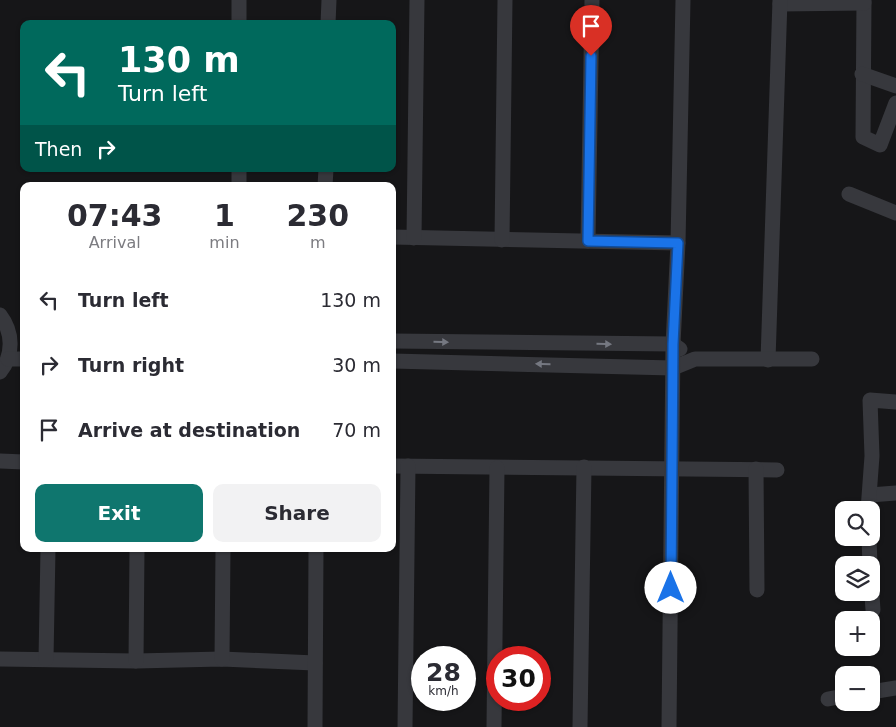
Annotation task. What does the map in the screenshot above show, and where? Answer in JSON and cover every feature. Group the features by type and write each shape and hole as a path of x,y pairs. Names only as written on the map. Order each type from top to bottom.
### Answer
{"street":[{"path":"239,20 240,0"},
{"path":"328,20 329,0"},
{"path":"414,238 417,0"},
{"path":"502,240 505,0"},
{"path":"588,241 592,0"},
{"path":"669,727 672,368 678,243 683,0"},
{"path":"768,360 780,2 864,2 863,136 880,145 896,103"},
{"path":"862,74 896,86"},
{"path":"849,194 896,213"},
{"path":"396,237 678,243"},
{"path":"0,315 17,336 4,366"},
{"path":"396,341 673,344 695,359"},
{"path":"396,361 672,368 695,359 812,359"},
{"path":"4,366 20,360"},
{"path":"869,501 872,456 870,400 896,402"},
{"path":"0,461 20,462"},
{"path":"396,466 777,470"},
{"path":"405,727 408,466"},
{"path":"580,727 584,467"},
{"path":"494,727 497,468"},
{"path":"756,469 757,590"},
{"path":"872,501 896,493"},
{"path":"46,659 48,552"},
{"path":"136,661 137,552"},
{"path":"222,659 223,552"},
{"path":"314,727 316,552"},
{"path":"872,601 873,610"},
{"path":"0,659 136,661 222,659 315,662"},
{"path":"880,691 896,688"},
{"path":"828,699 835,698"}],"route":[{"path":"591,56 588,241 678,243 673,344 671,588"}]}
